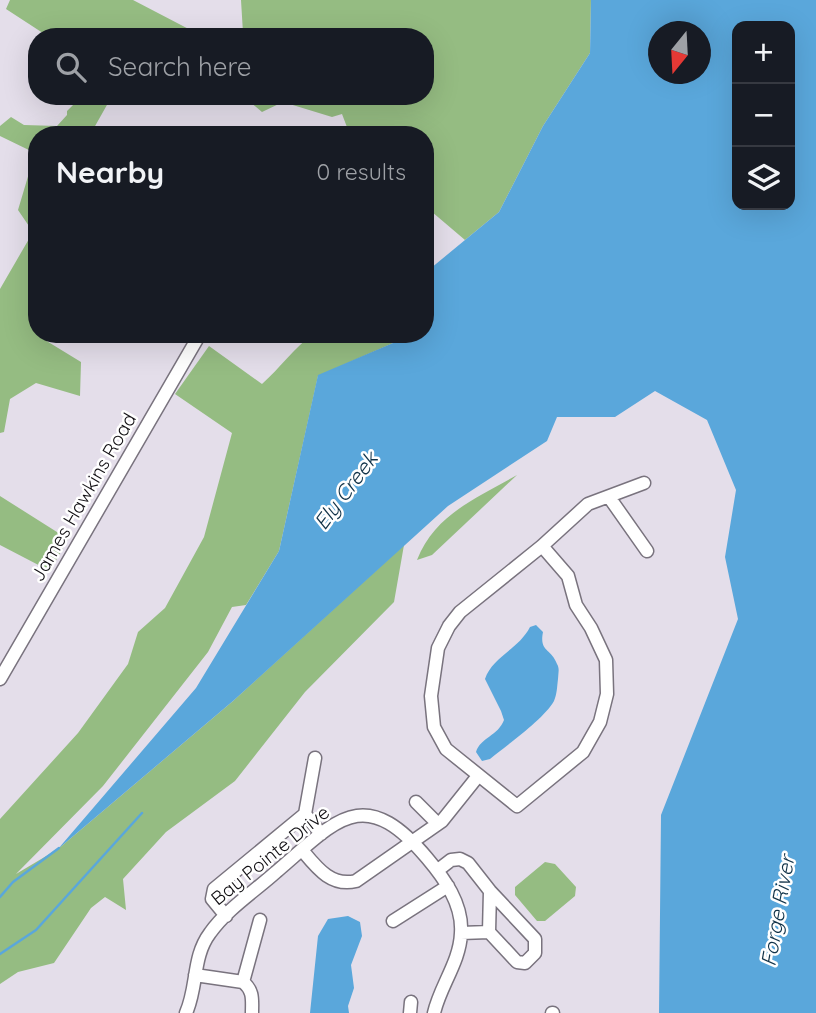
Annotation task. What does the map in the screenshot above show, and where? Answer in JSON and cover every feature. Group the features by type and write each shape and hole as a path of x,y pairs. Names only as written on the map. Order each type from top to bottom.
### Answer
{"street":[{"name":"James Hawkins Road","path":"0,679 195,343"},
{"path":"542,546 568,576 576,606 591,628 606,660 607,694 600,722 583,752 517,806 446,749 434,727 432,696 438,648 460,612 542,546 588,504 644,483"},
{"path":"609,497 648,551"},
{"path":"226,916 212,899 214,889 305,814 315,758"},
{"path":"302,850 331,879 345,883 356,881 438,824 478,776"},
{"path":"416,802 438,824"},
{"path":"305,814 321,834"},
{"name":"Bay Pointe Drive","path":"186,1013 191,1002 197,959 202,946 226,916 341,819 372,816 394,824 413,841 438,870 459,913 461,933 457,954 434,1013"},
{"path":"438,870 451,859 468,863 535,939 535,953 526,963 517,962 489,932 490,891"},
{"path":"393,921 448,886"},
{"path":"243,982 260,920"},
{"path":"461,933 489,932"},
{"path":"195,975 243,982 250,987 253,995 252,1013"}],"green space":[{"path":"10,0 133,0 187,28 35,28 6,9"},
{"path":"241,0 591,0 590,53 543,126 499,212 465,240 434,214 434,126 347,126 342,114 332,117 293,105 434,105 434,28 243,28"},
{"path":"73,105 107,105 95,126 57,126 67,115"},
{"path":"254,105 277,105 262,112"},
{"path":"11,117 24,125 57,126 28,126 28,150 0,136 0,126"},
{"path":"28,176 28,225 18,210"},
{"path":"28,241 28,343 50,343 81,362 80,396 36,383 10,399 4,432 0,433 0,289"},
{"path":"393,343 318,376 279,551 246,605 232,607 208,652 103,786 16,874 58,849 233,701 404,545 394,602 305,692 235,781 166,832 123,879 126,910 105,897 91,908 54,963 18,972 0,984 0,819 78,733 128,664 138,632 165,608 204,537 232,433 175,394 209,346 262,384 300,345"},
{"path":"517,475 432,555 417,560 425,544 446,519"},
{"path":"0,496 68,539 50,571 0,545"},
{"path":"545,862 555,864 576,887 575,896 545,921 537,921 515,895 515,887"}],"water":[{"name":"Forge River","path":"591,0 816,0 816,1013 659,1013 661,815 738,619 725,557 736,490 707,420 655,391 615,417 557,417 547,441 448,506 233,701 58,849 196,688 279,551 318,375 393,343 434,343 434,266 499,212 543,126 590,53"},
{"path":"536,625 543,632 544,647 555,659 558,668 554,701 525,731 490,759 482,761 476,752 478,747 498,730 504,720 485,679 488,671 530,627"},
{"path":"348,916 360,922 362,936 351,965 354,988 348,1006 349,1013 310,1013 318,936 328,919"}],"waterway":[{"path":"0,954 36,930 142,813"},
{"name":"Ely Creek","path":"0,897 13,882 59,848"}]}
